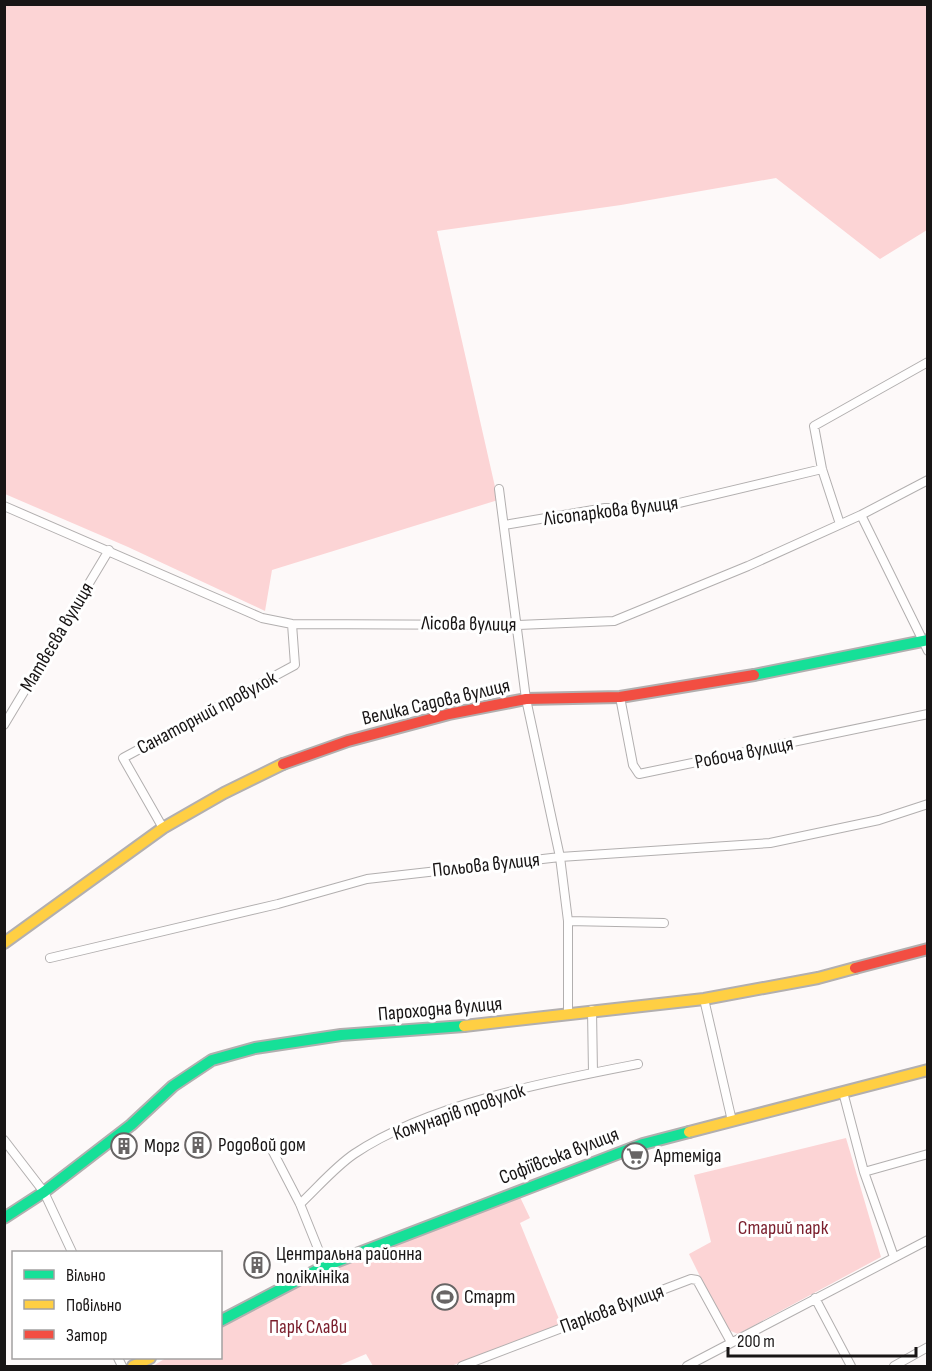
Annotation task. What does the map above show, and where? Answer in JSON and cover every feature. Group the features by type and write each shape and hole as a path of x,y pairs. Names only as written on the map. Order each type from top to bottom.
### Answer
{"street":[{"path":"840,524 822,469 814,426 927,362"},
{"name":"Лісопаркова вулиця","path":"504,525 605,508 654,508 822,469"},
{"name":"Лісова вулиця","path":"4,506 262,618 292,624 518,625 614,621 672,599 840,524 927,480"},
{"path":"499,489 526,699 560,857 568,921 568,1013"},
{"path":"861,514 926,644"},
{"name":"Матвєєва вулиця","path":"4,725 109,550"},
{"name":"Санаторний провулок","path":"163,828 123,758 295,665 292,624"},
{"name":"Велика Садова вулиця","path":"4,943 163,828 277,766 348,741 449,714 526,699 620,697 926,644"},
{"name":"Робоча вулиця","path":"620,697 633,765 639,774 927,714"},
{"name":"Польова вулиця","path":"50,958 278,904 367,879 560,857 770,843 879,820 927,804"},
{"path":"568,921 664,923"},
{"name":"Пароходна вулиця","path":"4,1218 44,1192 131,1125 173,1086 212,1060 255,1048 341,1035 484,1025 592,1010 704,999 818,978 927,949"},
{"path":"704,999 732,1121"},
{"path":"592,1010 593,1073"},
{"name":"Комунарів провулок","path":"300,1204 354,1155 405,1126 500,1095 638,1064"},
{"name":"Софіївська вулиця","path":"222,1320 325,1266 643,1143 927,1070"},
{"path":"843,1092 864,1172 894,1257"},
{"path":"4,1140 44,1192 72,1251"},
{"path":"272,1150 300,1204 325,1266"},
{"path":"864,1172 927,1154"},
{"path":"687,1366 927,1240"},
{"name":"Паркова вулиця","path":"462,1366 691,1279 697,1280 731,1342"},
{"path":"815,1298 851,1366"},
{"path":"894,1366 927,1347"},
{"path":"133,1366 148,1359"}],"green space":[{"path":"5,5 927,5 927,230 880,259 776,178 621,205 437,231 498,500 272,570 265,611 128,547 5,494"},
{"name":"Старий парк","path":"846,1138 881,1257 738,1334 726,1329 689,1254 711,1242 694,1175"},
{"name":"Старт","path":"520,1197 530,1218 520,1223 561,1324 451,1366 373,1366 366,1354 338,1366 153,1366 164,1359 222,1359 222,1327 329,1270"}],"traffic: fast":[{"path":"754,675 928,640"},
{"path":"4,1218 44,1192 131,1125 173,1086 212,1060 255,1048 341,1035 464,1026"},
{"path":"222,1320 325,1266 643,1144 689,1132"}],"traffic: slow":[{"path":"4,943 163,828 224,793 283,764"},
{"path":"464,1026 704,999 818,978 855,968"},
{"path":"689,1132 928,1070"},
{"path":"133,1366 148,1359"}],"traffic: jam":[{"path":"283,764 348,741 449,714 526,699 620,697 754,675"},
{"path":"855,968 928,949"}],"place":[{"name":"Родовой дом","path":"198,1145"},
{"name":"Морг","path":"124,1146"},
{"name":"Артеміда","path":"635,1156"},
{"name":"Центральна районна поліклініка","path":"257,1265"},
{"name":"Старт","path":"445,1297"}],"park label":[{"name":"Парк Слави","path":"308,1327"}]}
